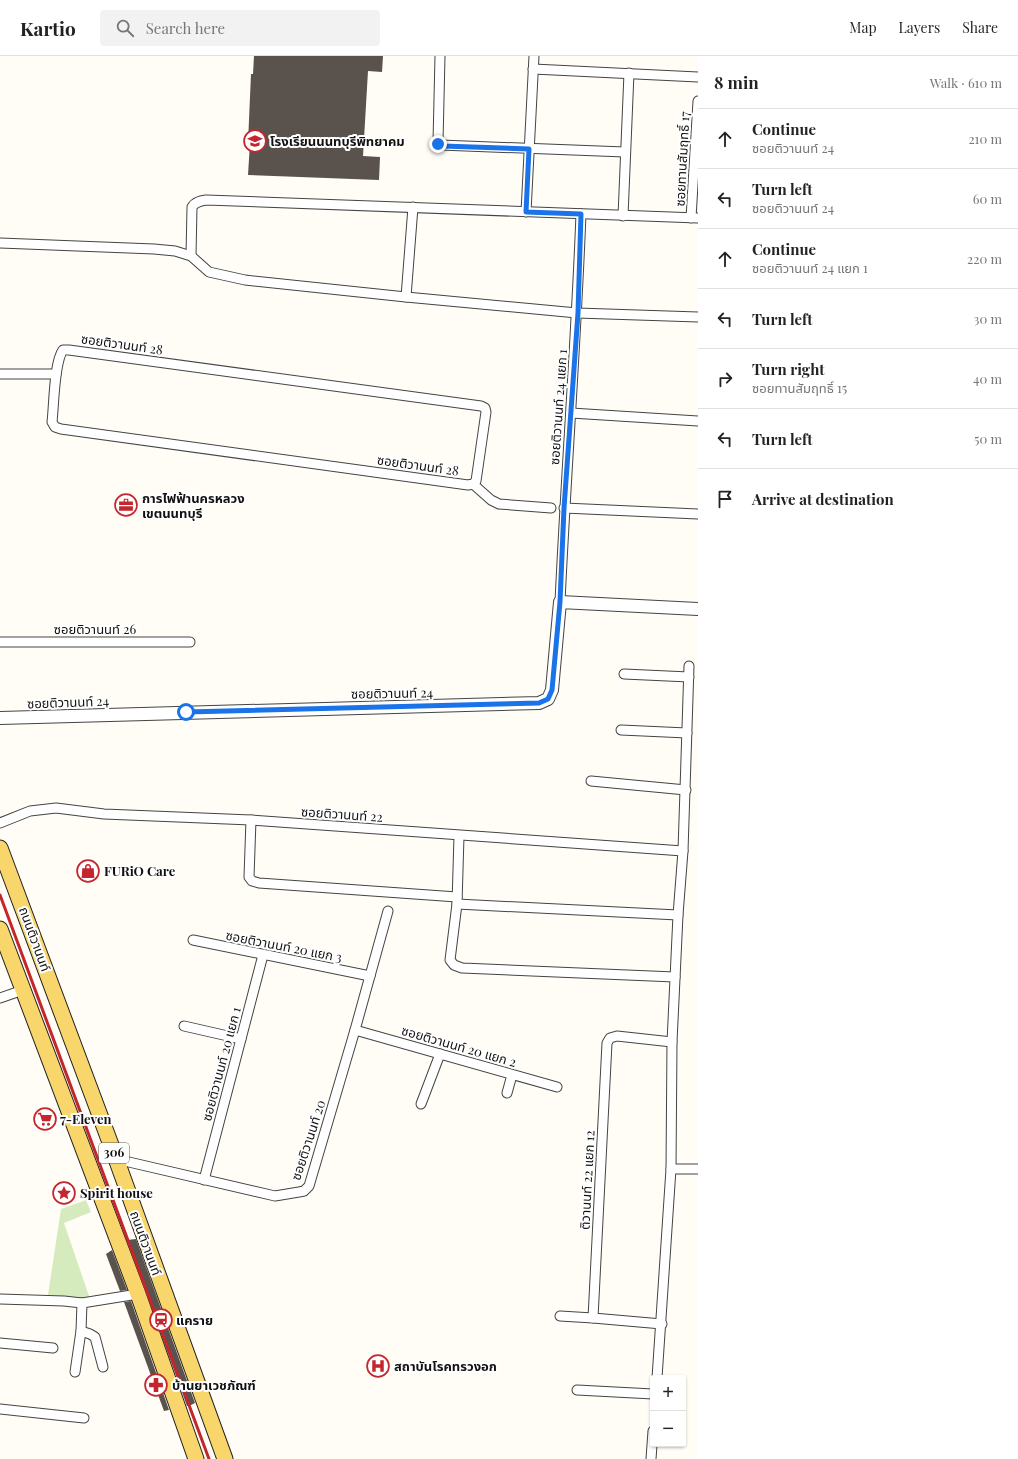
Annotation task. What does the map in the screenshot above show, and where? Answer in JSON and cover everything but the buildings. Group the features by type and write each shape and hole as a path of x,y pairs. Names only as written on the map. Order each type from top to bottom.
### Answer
{"main road":[{"name":"ถนนติวานนท์","path":"0,848 116,1159 225,1459"},
{"name":"ถนนติวานนท์","path":"0,929 3,944 23,990 138,1294 196,1459"}],"street":[{"path":"440,56 438,144 442,146 625,152"},
{"path":"526,212 534,56"},
{"path":"533,69 698,77"},
{"path":"623,216 629,73"},
{"name":"ซอยทานสัมฤทธิ์ 17","path":"694,218 698,101"},
{"path":"191,256 192,207 199,201 413,207 694,218"},
{"path":"406,297 413,207"},
{"name":"ซอยติวานนท์ 24 แยก 1","path":"560,602 564,508 578,313 581,214"},
{"path":"0,243 154,249 175,252 191,256 209,272 245,280 578,313 698,317"},
{"name":"ซอยติวานนท์ 28","path":"63,350 69,350 481,406 485,408 486,412 476,481 473,484 468,485 61,429 55,427 52,422 59,355 63,350"},
{"path":"0,374 56,374"},
{"path":"571,413 698,421"},
{"path":"473,484 491,500 499,504 551,508"},
{"path":"564,508 698,514"},
{"path":"560,602 698,610"},
{"name":"ซอยติวานนท์ 24","path":"0,718 539,703 548,699 552,690 560,602"},
{"name":"ซอยติวานนท์ 26","path":"0,642 190,642"},
{"path":"658,1375 672,1169 672,1042 678,915 684,851 689,666"},
{"path":"624,674 689,677"},
{"path":"621,730 687,733"},
{"path":"591,781 686,790"},
{"name":"ซอยติวานนท์ 22","path":"0,823 30,811 56,808 104,814 251,820 684,851"},
{"path":"251,820 249,877 252,881 259,883 457,901 678,915"},
{"path":"460,836 457,901 450,960 454,965 462,968 675,977"},
{"name":"ซอยติวานนท์ 20","path":"116,1159 275,1196 304,1191 309,1186 355,1030 388,910"},
{"name":"ซอยติวานนท์ 20 แยก 3","path":"193,940 263,956 370,976"},
{"name":"ซอยติวานนท์ 20 แยก 1","path":"204,1180 263,956"},
{"path":"0,998 23,990"},
{"path":"184,1026 241,1039"},
{"name":"ซอยติวานนท์ 20 แยก 2","path":"355,1030 557,1087"},
{"name":"ติวานนท์ 22 แยก 12","path":"593,1318 607,1043 610,1038 617,1036 672,1042"},
{"path":"421,1104 440,1054"},
{"path":"507,1093 512,1075"},
{"path":"672,1169 698,1169"},
{"path":"0,1299 82,1303 138,1294"},
{"path":"75,1372 81,1331 82,1303"},
{"path":"560,1316 662,1324"},
{"path":"81,1331 94,1337 103,1366"},
{"path":"0,1343 53,1348"},
{"path":"578,1390 650,1394"},
{"path":"0,1409 84,1418"},
{"path":"651,1459 652,1447"}],"green space":[{"path":"86,1200 91,1212 64,1223 90,1299 48,1295 61,1209"}],"railway":[{"path":"0,895 209,1459"}],"place":[{"name":"โรงเรียนนนทบุรีพิทยาคม","path":"255,141"},
{"name":"การไฟฟ้านครหลวง เขตนนทบุรี","path":"126,505"},
{"name":"FURiO Care","path":"88,871"},
{"name":"7-Eleven","path":"45,1119"},
{"name":"Spirit house","path":"64,1193"},
{"name":"แคราย","path":"161,1320"},
{"name":"สถาบันโรคทรวงอก","path":"378,1366"},
{"name":"บ้านยาเวชภัณฑ์","path":"156,1385"}],"route":[{"path":"186,712 539,703 548,699 552,690 560,602 564,508 578,313 581,214 526,212 529,149 442,146 438,144"}]}
